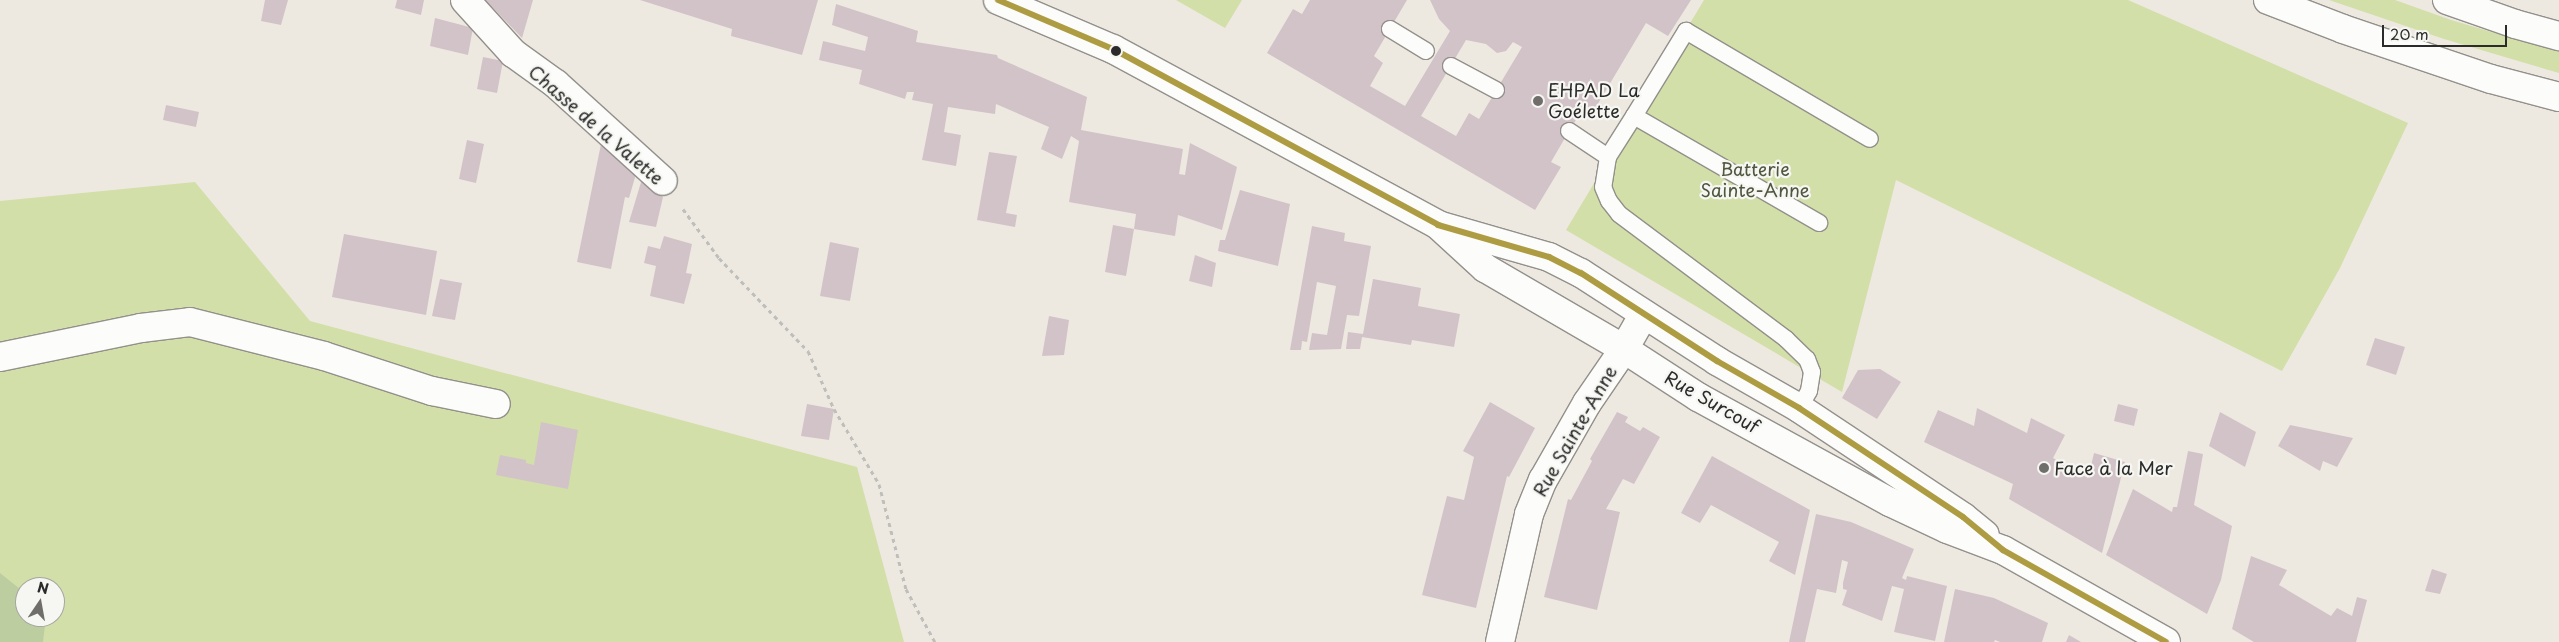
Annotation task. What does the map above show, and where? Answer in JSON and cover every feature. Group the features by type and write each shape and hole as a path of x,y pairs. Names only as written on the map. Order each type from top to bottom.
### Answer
{"main road":[{"name":"Chasse de la Valette","path":"465,0 512,53 556,84 663,181"},
{"name":"Rue Surcouf","path":"998,0 1039,8 1438,225 1549,256 1581,273 1717,361 1800,408 1963,516 2003,550"},
{"path":"2268,0 2343,30 2492,79 2559,98"},
{"path":"2447,0 2515,24 2559,36"},
{"name":"Rue Surcouf","path":"1438,225 1485,268 1624,348 1698,397 1890,502 1947,529 2003,550 2166,642"},
{"name":"Rue Sainte-Anne","path":"1500,642 1529,514 1540,488 1587,403 1644,314"},
{"path":"0,357 142,328 190,322 324,356 432,391 496,404"}],"lane":[{"path":"1390,29 1426,51"},
{"path":"1800,408 1809,391 1812,372 1807,359 1786,339 1619,214 1609,201 1603,187 1608,157 1686,31 1870,139"},
{"path":"1451,66 1496,90"},
{"path":"1634,116 1819,223"},
{"path":"1569,131 1608,157"}],"path":[{"name":"Chasse de la Valette","path":"663,181 719,258 808,351 834,409 879,484 906,589 935,642"}],"green space":[{"path":"1176,0 1242,0 1225,28"},
{"name":"Batterie Sainte-Anne","path":"1704,0 2128,0 2408,123 2340,268 2282,371 1896,180 1842,392 1566,230"},
{"path":"2329,0 2395,0 2451,20 2559,52 2559,73 2444,39"},
{"path":"195,182 310,321 857,467 904,642 0,642 0,201"},
{"path":"0,573 15,585 15,627 45,627 43,642 0,642"}],"building":[{"path":"265,0 288,0 281,25 261,21"},
{"path":"397,0 424,0 421,15 395,8"},
{"path":"485,0 533,0 522,38 493,8"},
{"path":"640,0 818,0 802,55 731,36 732,29"},
{"name":"EHPAD La Goélette","path":"1310,0 1407,0 1374,56 1383,63 1370,86 1405,106 1450,31 1439,19 1430,0 1691,0 1668,36 1646,23 1590,117 1581,112 1569,131 1551,162 1561,167 1535,210 1267,53 1293,9 1302,14","holes":["1466,40 1486,44 1497,53 1506,51 1513,42 1522,47 1479,119 1469,113 1456,136 1421,116"]},
{"path":"836,4 918,31 916,42 997,55 998,58 1087,97 1081,130 1183,149 1179,174 1185,175 1190,143 1237,167 1222,230 1178,215 1175,236 1134,229 1136,214 1069,202 1079,141 1071,136 1062,159 1041,149 1049,127 996,104 995,114 948,107 944,132 961,135 956,166 922,160 933,104 912,100 914,92 907,92 905,99 859,84 862,70 819,60 823,41 865,51 868,37 832,25"},
{"path":"435,18 473,28 468,55 430,46"},
{"path":"483,57 503,61 497,93 477,89"},
{"path":"166,105 199,112 196,127 163,120"},
{"path":"467,140 484,144 476,183 459,179"},
{"path":"601,144 636,174 629,198 625,197 611,269 577,262"},
{"path":"989,152 1017,156 1006,213 1017,215 1015,227 977,220"},
{"path":"642,179 663,197 656,227 629,222"},
{"path":"1240,190 1290,204 1278,266 1218,251 1220,240 1225,240"},
{"path":"1113,225 1134,229 1126,276 1105,272"},
{"path":"1312,226 1345,233 1344,241 1371,246 1359,316 1347,315 1341,349 1309,350 1312,333 1327,335 1336,286 1317,282 1307,342 1302,341 1301,350 1290,350"},
{"path":"344,234 437,251 426,315 332,297"},
{"path":"664,236 692,244 686,273 692,274 684,304 650,296 656,266 644,263 648,246 660,249"},
{"path":"830,242 859,248 850,301 820,296"},
{"path":"1195,255 1216,263 1212,287 1189,281"},
{"path":"440,279 462,283 455,320 432,316"},
{"path":"1373,279 1421,288 1418,306 1460,314 1454,347 1412,340 1411,345 1362,337 1360,349 1346,349 1348,332 1363,334"},
{"path":"1049,316 1069,320 1064,355 1042,356"},
{"path":"2375,338 2405,347 2396,375 2366,365"},
{"path":"1880,369 1901,382 1877,419 1842,398 1858,370"},
{"path":"1490,402 1535,428 1509,477 1507,476 1476,608 1422,595 1447,496 1464,500 1474,457 1463,451"},
{"path":"807,404 834,409 829,440 801,436"},
{"path":"2118,404 2138,409 2134,426 2114,421"},
{"path":"1977,408 2027,433 2031,418 2065,435 2053,458 2088,478 2094,453 2125,462 2102,553 2009,499 2013,484 1924,442 1938,410 1974,426"},
{"path":"1617,412 1628,417 1625,422 1640,431 1643,427 1660,437 1634,484 1623,479 1606,509 1620,512 1597,610 1544,597 1568,499 1571,500 1592,461 1590,459"},
{"path":"2220,412 2256,432 2245,467 2209,446"},
{"path":"541,422 578,430 568,489 496,475 500,455 526,460 526,463 534,465"},
{"path":"2290,425 2353,438 2337,467 2323,461 2320,471 2278,446"},
{"path":"2188,451 2203,454 2194,505 2232,526 2221,580 2207,614 2106,555 2133,489 2172,512 2173,507 2177,507"},
{"path":"1712,456 1810,510 1795,575 1769,561 1779,542 1711,505 1700,523 1681,513"},
{"path":"1816,514 1851,522 1914,549 1902,578 1906,580 1907,576 1947,586 1935,641 1894,632 1904,589 1892,586 1882,621 1842,605 1847,590 1843,589 1843,583 1848,562 1842,560 1836,593 1817,589 1805,642 1789,642"},
{"path":"2251,556 2287,570 2279,585 2331,616 2337,608 2352,616 2357,597 2367,600 2356,642 2254,642 2232,629"},
{"path":"2432,569 2447,574 2440,594 2425,591"},
{"path":"1955,589 1994,598 2048,623 2042,642 2000,642 1995,640 1994,642 1944,642"},
{"path":"2069,635 2081,642 2066,642"}],"transit line":[{"path":"998,0 1113,49 1438,225 1549,257 1581,273 1717,361 1799,408 1963,517 2003,550 2166,642"}],"place":[{"name":"EHPAD La Goélette","path":"1538,101"},
{"name":"Face à la Mer","path":"2044,468"}]}
